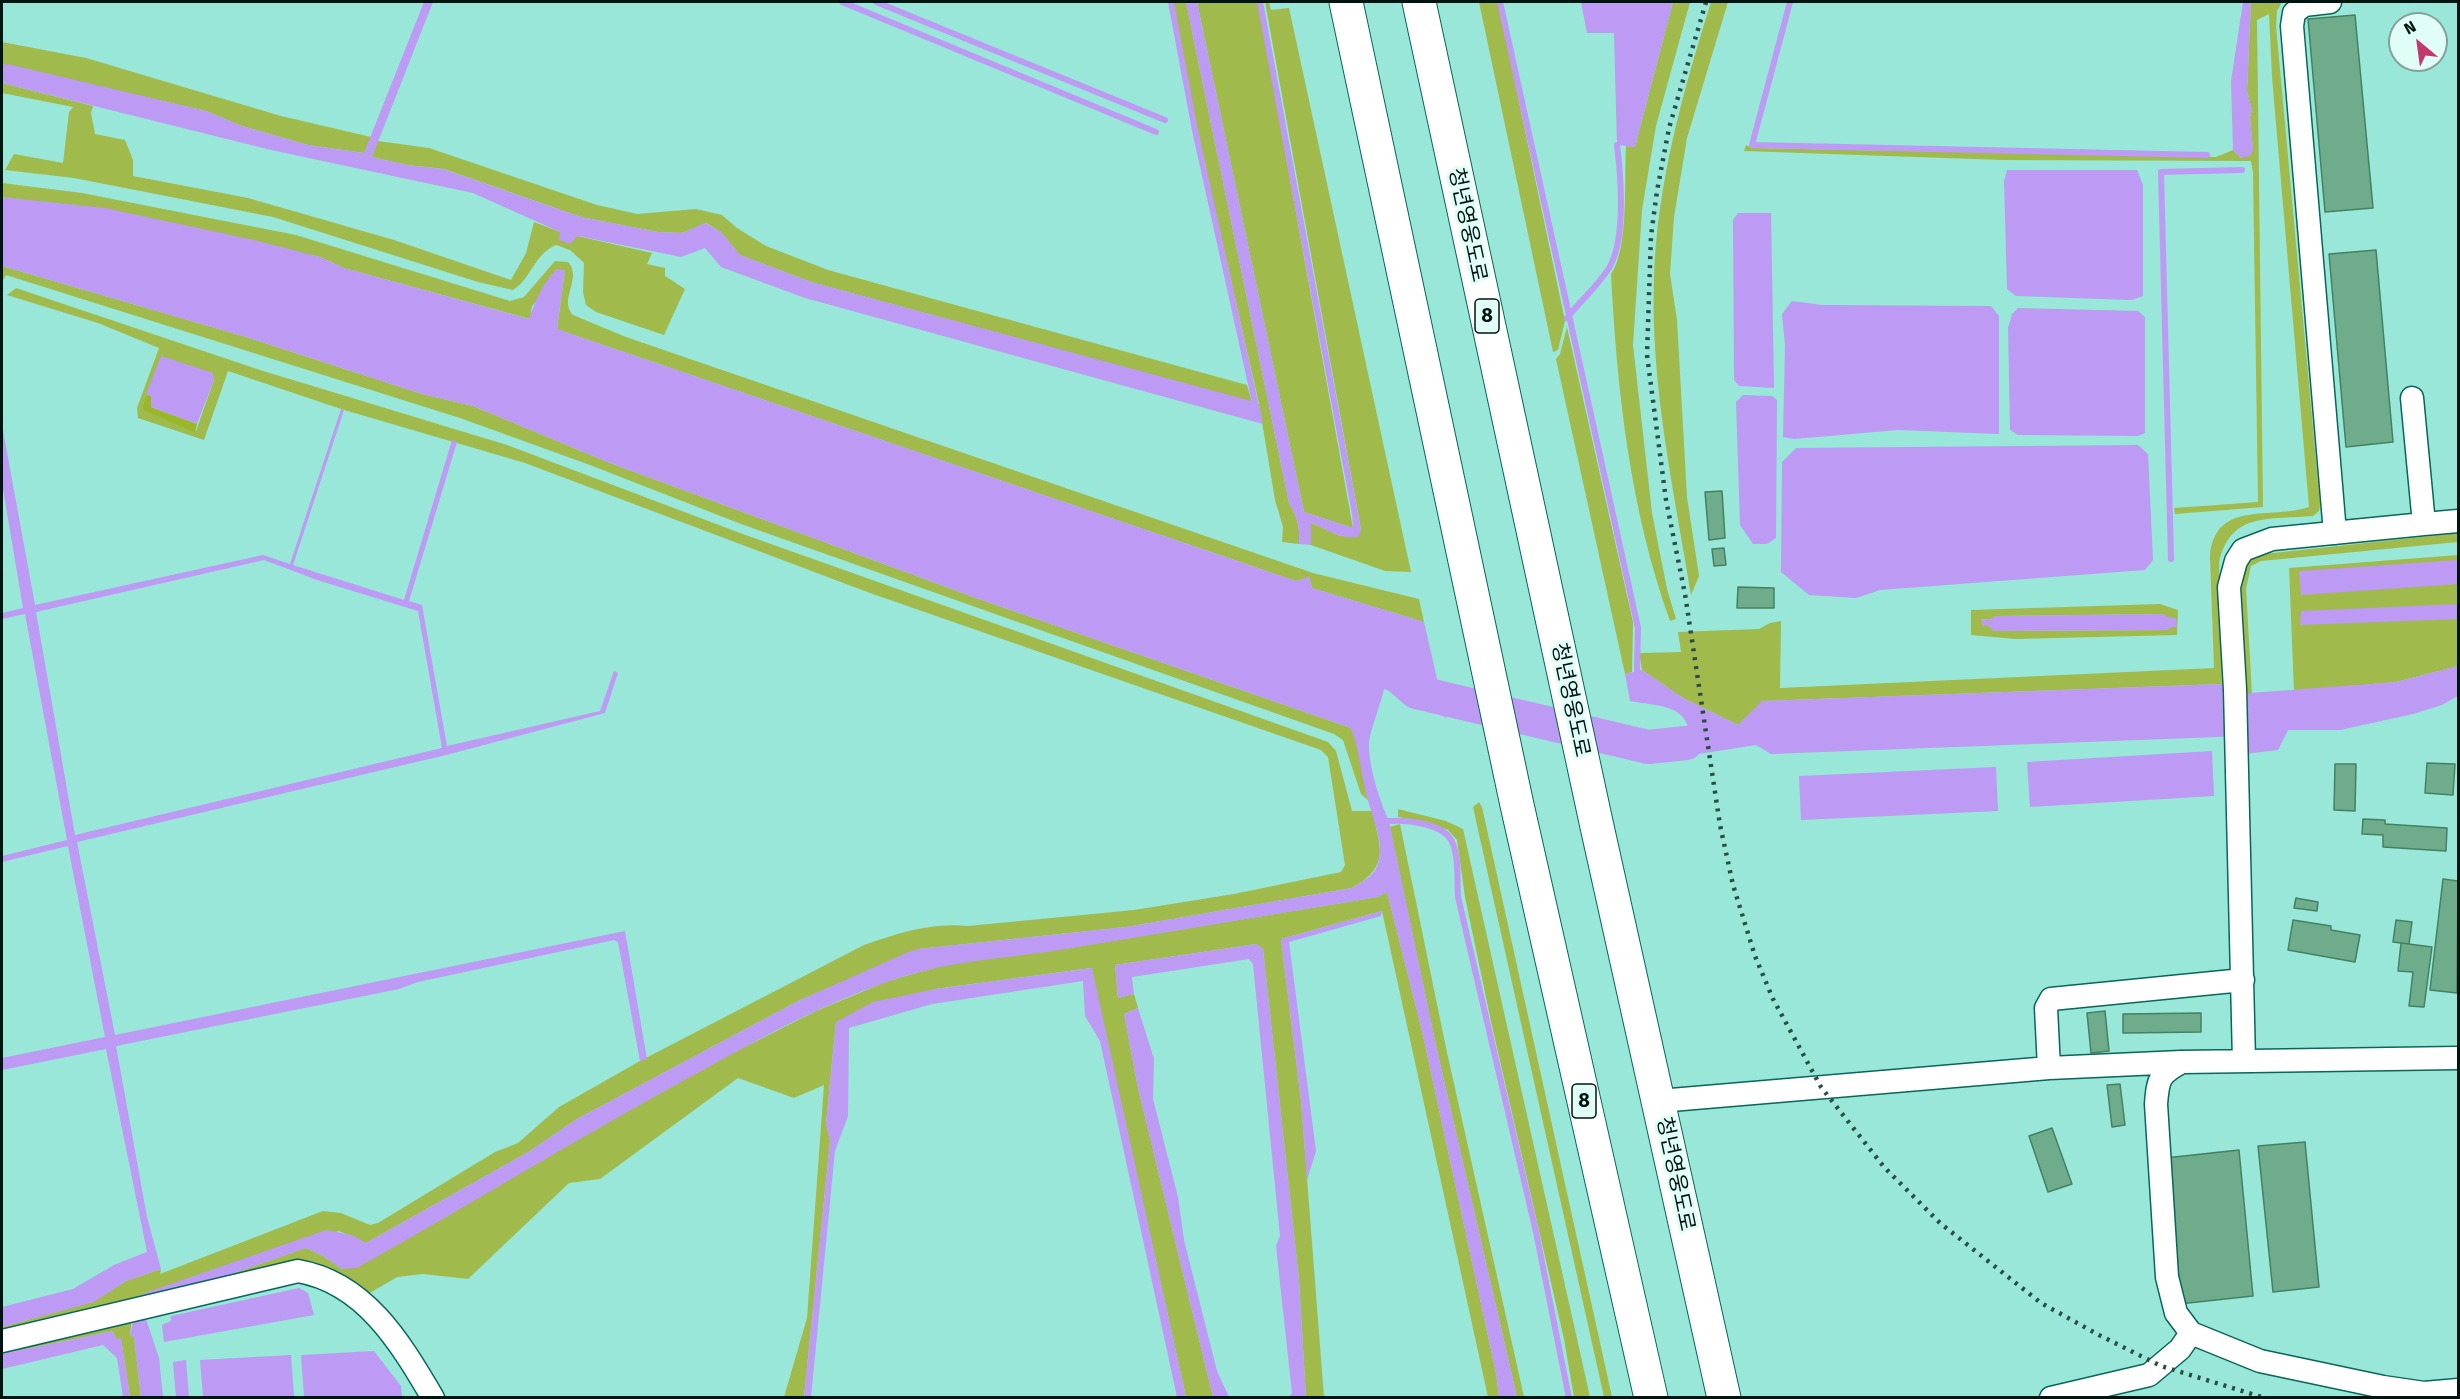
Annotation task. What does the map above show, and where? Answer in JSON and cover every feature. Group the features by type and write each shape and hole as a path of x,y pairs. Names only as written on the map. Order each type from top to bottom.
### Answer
{"highway":[{"name":"8","path":"1346,2 1517,805 1651,1398"},
{"name":"청년영웅도로","path":"1419,2 1596,822 1724,1398"}],"street":[{"path":"2330,2 2304,4 2294,13 2292,26 2335,533"},
{"path":"2412,398 2424,524"},
{"path":"2244,1061 2235,689 2229,587 2236,561 2243,550 2257,543 2458,521"},
{"path":"2049,1068 2046,1008 2051,999 2243,980"},
{"path":"1659,1101 2049,1068 2182,1062 2458,1058"},
{"path":"2182,1062 2165,1072 2157,1084 2156,1104 2168,1277 2176,1313 2191,1333 2260,1361 2342,1379 2424,1393 2458,1390"},
{"path":"2,1341 298,1271 318,1275 339,1286 384,1321 433,1398"},
{"path":"2063,1396 2130,1390 2161,1366 2191,1333"}],"green space":[{"path":"1173,2 1186,2 1289,503 1298,523 1299,544 1282,542 1283,527 1275,500 1259,404 1197,129"},
{"path":"1197,2 1258,2 1353,528 1304,512"},
{"path":"1265,2 1269,2 1271,10 1289,8 1411,572 1385,571 1311,545 1310,522 1340,536 1361,530"},
{"path":"1479,2 1498,2 1565,321 1558,350 1553,352"},
{"path":"1673,2 1690,2 1656,126 1642,210 1633,345 1652,513 1667,589 1676,619 1670,621 1656,579 1635,493 1617,362 1611,274 1617,263 1623,231 1626,146 1635,147"},
{"path":"1711,2 1728,2 1687,138 1674,217 1670,274 1677,320 1687,497 1699,576 1691,595 1659,398 1654,278 1660,207 1673,138"},
{"path":"2251,2 2282,2 2277,11 2276,26 2320,504 2319,511 2313,516 2268,519 2243,526 2232,534 2224,546 2219,563 2222,684 1763,701 1738,725 1683,698 1642,670 1639,653 1681,652 1678,632 1759,629 1770,623 1781,621 1780,688 2214,668 2210,557 2214,539 2222,527 2233,519 2309,507 2272,77 2269,14 2257,20 2263,507 2175,514 2174,508 2258,502 2251,161 2003,160 1744,151 1746,145 1752,148 2216,157 2233,150 2241,158 2253,149 2250,117 2252,110 2247,91"},
{"path":"2,42 86,58 281,116 371,137 364,153 308,145 242,126 206,111 2,64"},
{"path":"2,83 93,106 91,113 95,134 125,140 133,160 133,176 248,198 394,240 511,280 526,253 534,222 560,232 652,253 647,264 665,268 665,276 685,289 664,335 596,312 586,305 583,292 584,263 570,250 556,245 543,254 525,279 513,290 478,282 273,217 74,178 5,170 14,154 63,163 69,112 73,107 2,93"},
{"path":"378,141 429,148 597,205 637,214 696,209 722,215 737,228 766,246 828,270 1247,385 1252,402 811,282 740,255 721,232 706,223 682,233 658,232 581,217 444,169 407,165 372,157"},
{"path":"2,183 82,193 296,235 510,301 524,297 555,261 568,262 573,275 568,303 573,315 626,337 1313,573 1419,599 1424,622 1312,588 1309,577 1296,581 557,329 565,270 532,306 530,319 344,268 320,257 2,197"},
{"path":"2,266 246,337 422,394 473,406 610,463 976,598 1351,728 1359,750 1368,800 1361,794 1343,740 1334,734 741,524 590,465 460,418 6,275 2,282"},
{"path":"16,288 260,370 507,445 740,533 1328,742 1336,751 1352,811 1372,811 1380,846 1377,864 1364,880 1352,888 1126,927 918,949 798,1001 577,1119 530,1151 366,1243 339,1231 136,1298 2,1336 2,1327 93,1302 126,1281 161,1269 160,1274 323,1211 341,1213 370,1225 378,1223 495,1152 518,1143 559,1107 640,1061 864,945 928,927 968,926 1134,910 1234,894 1341,872 1345,865 1328,757 1321,750 870,593 525,463 341,409 228,371 204,440 138,418 137,408 159,348 98,323 7,295","holes":["214,380 196,431 142,410 146,394"]},
{"path":"1567,327 1633,622 1632,672 1625,674 1556,359 1560,354"},
{"path":"146,394 151,396 151,407 197,424 195,432 142,410"},
{"path":"2458,533 2458,542 2261,561 2251,566 2246,589 2252,694 2242,694 2238,592 2244,564 2255,555"},
{"path":"2458,555 2458,666 2396,682 2294,691 2289,568"},
{"path":"2160,604 2178,610 2177,635 2015,639 1971,635 1971,610","holes":["2163,614 2176,627 2167,630 1994,631 1981,619 1989,620 1996,616"]},
{"path":"1479,802 1482,807 1612,1397 1604,1397 1473,807"},
{"path":"1398,809 1446,821 1463,829 1590,1397 1574,1397 1564,1339 1492,1026 1465,897 1457,840 1448,830 1427,822 1398,817"},
{"path":"1400,824 1446,1048 1524,1397 1517,1397 1437,1050 1390,827"},
{"path":"1387,892 1422,1031 1496,1373 1499,1397 1488,1397 1382,911 1281,939 1301,1101 1324,1397 1306,1397 1299,1280 1263,949 1256,944 1115,965 1118,998 1134,994 1138,1008 1124,1014 1138,1088 1213,1397 1186,1397 1091,968 935,989 836,1022 826,1123 830,1141 804,1397 784,1397 807,1318 824,1085 794,1098 738,1078 600,1179 569,1183 468,1279 423,1274 397,1277 363,1297 316,1268 145,1304 306,1248 342,1269 729,1055 816,1011 888,981 959,961 1063,949 1378,897"},
{"path":"132,1318 130,1335 134,1337 141,1397 130,1397 121,1339 116,1339 113,1331 2,1354 2,1347"}],"shaded area":[{"path":"424,2 433,2 372,157 407,165 443,169 581,217 658,232 682,233 705,223 721,232 740,255 811,282 1255,402 1259,404 1263,424 805,298 721,267 705,248 681,257 578,236 570,244 559,240 560,232 473,193 271,150 2,83 2,64 12,65 206,111 242,126 308,145 364,153"},
{"path":"1186,2 1197,2 1304,512 1353,528 1352,511 1357,509 1361,530 1358,537 1339,535 1311,522 1311,545 1299,544 1298,523 1289,503"},
{"path":"1581,2 1673,2 1635,147 1617,145 1614,33 1587,33"},
{"path":"2243,2 2251,2 2247,91 2252,110 2250,117 2253,150 2250,156 2241,158 2233,150 2231,81"},
{"path":"2007,170 2137,170 2143,185 2143,296 2132,300 2016,296 2007,289 2004,181"},
{"path":"2,197 105,208 254,240 320,257 344,268 529,319 548,280 557,269 565,270 557,328 565,332 1296,581 1309,577 1312,588 1424,622 1446,718 1415,701 1384,689 1369,743 1370,762 1389,821 1437,1050 1517,1397 1499,1397 1496,1373 1422,1031 1387,892 1378,897 932,969 887,982 840,1000 793,1022 616,1118 357,1268 342,1269 306,1248 145,1304 146,1319 159,1358 163,1397 141,1397 134,1337 130,1335 133,1322 130,1307 136,1298 326,1230 352,1235 366,1243 530,1151 577,1119 798,1001 906,953 918,949 1126,927 1352,888 1374,872 1380,856 1380,848 1378,832 1351,728 976,598 610,463 473,406 422,394 246,337 2,266"},
{"path":"1738,213 1771,213 1774,388 1739,386 1734,380 1733,220"},
{"path":"1792,301 1822,305 1991,306 1999,316 1999,434 1898,430 1794,439 1783,437 1785,345 1782,314"},
{"path":"2018,308 2138,311 2145,317 2145,433 2138,436 2018,435 2010,430 2008,328 2012,314"},
{"path":"161,356 213,373 214,380 197,424 151,407 151,396 146,394"},
{"path":"1743,395 1772,396 1777,400 1776,538 1767,544 1753,544 1740,525 1736,402"},
{"path":"341,409 344,410 293,565 404,600 452,440 457,442 409,601 422,605 447,746 600,711 614,671 618,673 605,713 446,755 77,842 115,1035 625,931 647,1059 640,1061 618,942 614,940 418,982 399,989 116,1046 147,1217 161,1269 126,1281 94,1302 2,1327 2,1307 73,1289 114,1265 147,1252 106,1049 2,1070 2,1058 105,1037 68,846 2,862 2,856 67,840 25,614 2,619 2,613 23,608 2,483 2,425 35,605 263,555 290,564","holes":["264,560 317,580 418,611 442,748 75,835 36,612"]},
{"path":"2138,445 2148,454 2153,560 2145,570 1880,590 1856,598 1809,595 1781,572 1782,462 1796,448"},
{"path":"2458,560 2458,584 2301,595 2299,571"},
{"path":"2458,604 2458,619 2300,625 2301,611"},
{"path":"2164,614 2167,617 2176,618 2177,627 2167,630 1993,631 1989,626 1982,625 1981,619 1989,620 1996,616"},
{"path":"2458,666 2458,696 2442,705 2413,714 2340,730 2288,730 2278,750 2245,754 2244,736 1771,754 1756,745 1686,756 1643,756 1637,730 1689,739 1688,728 1684,719 1670,709 1630,701 1625,674 1642,670 1683,698 1738,725 1762,701 2222,684 2224,695 2396,682"},
{"path":"2212,751 2214,796 2030,807 2027,762"},
{"path":"1996,767 1998,811 1801,820 1799,776"},
{"path":"1382,911 1381,916 1289,942 1316,1151 1307,1180 1301,1101 1281,939"},
{"path":"1256,944 1263,949 1299,1280 1306,1397 1289,1397 1292,1393 1276,1246 1280,1236 1253,964 1249,959 1132,977 1134,994 1118,998 1115,965"},
{"path":"1092,968 1186,1397 1177,1397 1100,1041 1085,1016 1083,981 932,1004 849,1028 848,1116 835,1151 811,1397 804,1397 830,1141 826,1124 836,1022 873,1002 935,989"},
{"path":"1138,1008 1154,1059 1153,1099 1178,1197 1184,1240 1217,1371 1229,1397 1213,1397 1138,1088 1124,1014"},
{"path":"299,1288 308,1293 314,1315 164,1342 162,1325 171,1321 171,1316"},
{"path":"113,1331 116,1339 121,1338 130,1397 123,1397 117,1358 103,1345 2,1369 2,1354"},
{"path":"374,1351 401,1386 402,1397 304,1397 301,1355"},
{"path":"291,1355 294,1397 203,1397 200,1360"},
{"path":"186,1360 189,1397 176,1397 173,1362"}],"building":[{"path":"2355,15 2373,208 2325,212 2308,19"},
{"path":"2376,250 2393,442 2346,447 2329,254"},
{"path":"1722,491 1725,538 1709,540 1705,492"},
{"path":"1724,548 1726,565 1714,566 1712,549"},
{"path":"1738,587 1774,588 1774,608 1737,608"},
{"path":"2427,763 2455,764 2453,795 2425,793"},
{"path":"2335,764 2356,764 2355,811 2334,810"},
{"path":"2363,819 2385,820 2385,824 2447,828 2446,851 2383,847 2383,835 2362,834"},
{"path":"2443,879 2458,881 2457,993 2430,990"},
{"path":"2296,898 2318,902 2317,911 2294,908"},
{"path":"2293,920 2331,926 2331,930 2360,935 2355,962 2288,950"},
{"path":"2396,920 2412,922 2409,944 2393,942"},
{"path":"2401,943 2432,947 2424,1007 2409,1006 2413,972 2398,971"},
{"path":"2105,1011 2109,1051 2091,1053 2087,1013"},
{"path":"2201,1013 2201,1032 2123,1033 2123,1014"},
{"path":"2120,1084 2125,1125 2112,1127 2107,1085"},
{"path":"2052,1128 2072,1184 2048,1192 2029,1136"},
{"path":"2305,1142 2319,1287 2273,1292 2258,1146"},
{"path":"2239,1150 2253,1296 2179,1304 2165,1158"}],"waterway":[{"path":"842,2 1156,132"},
{"path":"876,2 1165,120"},
{"path":"1171,2 1195,130 1255,402"},
{"path":"1260,2 1355,514"},
{"path":"1500,2 1638,628 1637,671"},
{"path":"1790,2 1752,145 2207,155"},
{"path":"1567,318 1605,275 1614,256 1621,208 1617,145"},
{"path":"2171,559 2161,172 2242,170"},
{"path":"1400,678 1416,692 1648,747 1686,743"},
{"path":"1389,821 1415,822 1434,827 1449,837 1455,850 1458,897 1536,1232 1569,1398"}],"railway":[{"path":"1706,2 1669,128 1657,191 1651,236 1647,355 1666,500 1685,594 1720,825 1733,885 1755,956 1773,999 1821,1087 1884,1167 1940,1223 2041,1303 2099,1335 2161,1366 2265,1398"}]}
